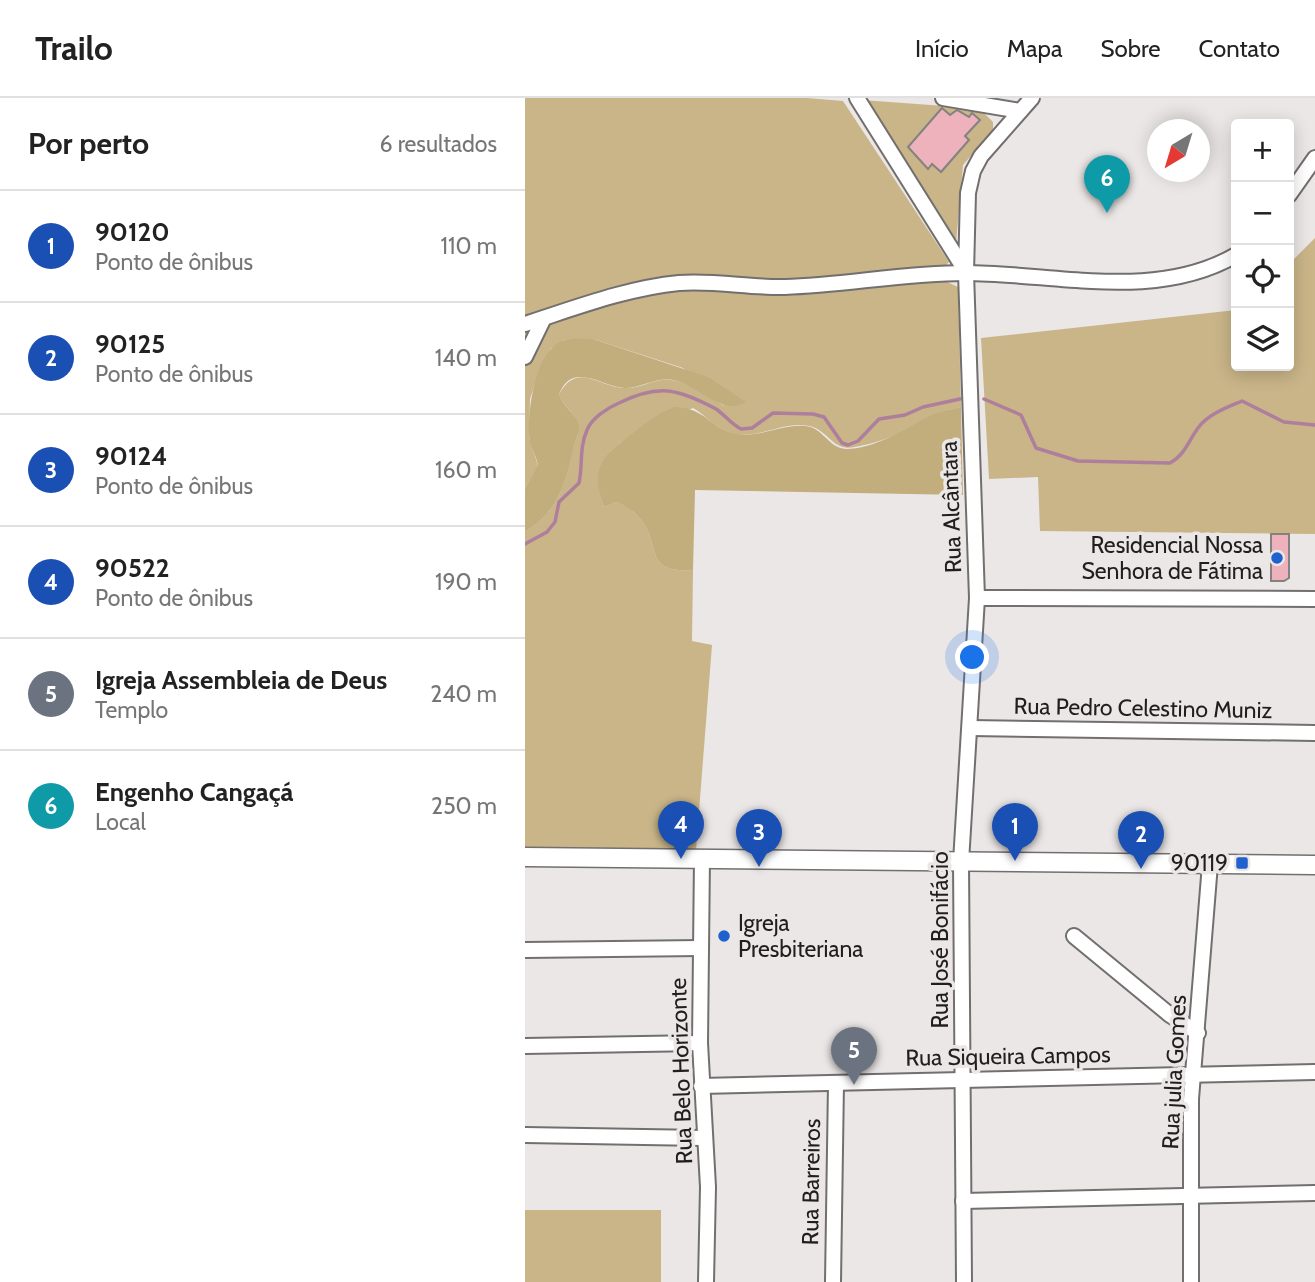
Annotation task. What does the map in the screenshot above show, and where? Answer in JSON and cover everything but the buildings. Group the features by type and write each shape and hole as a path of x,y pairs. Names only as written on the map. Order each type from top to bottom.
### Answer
{"main road":[{"path":"525,857 1315,865"}],"street":[{"path":"857,98 966,273"},
{"path":"943,98 1020,111"},
{"name":"Rua Alcântara","path":"1032,98 981,156 973,171 968,193 966,273 977,598 1315,599"},
{"path":"1294,188 1315,158"},
{"path":"525,324 646,289 680,283 786,287 879,277 966,273 1125,282 1163,279 1210,270 1231,258"},
{"path":"525,357 544,318"},
{"name":"Rua José Bonifácio","path":"964,1282 961,862 977,598"},
{"name":"Rua Pedro Celestino Muniz","path":"971,728 1315,733"},
{"name":"Rua Belo Horizonte","path":"702,858 700,1043 703,1138 708,1187 706,1282"},
{"name":"Rua julia Gomes","path":"1191,1282 1194,1074 1210,864"},
{"path":"1074,936 1170,1015 1198,1033"},
{"path":"525,950 701,948"},
{"path":"525,1046 700,1043"},
{"name":"Rua Siqueira Campos","path":"701,1086 1315,1072"},
{"name":"Rua Barreiros","path":"833,1282 836,1083"},
{"path":"525,1135 703,1138"},
{"path":"963,1201 1315,1193"}],"shaded area":[{"path":"525,98 807,98 843,101 949,262 942,269 945,281 958,287 961,407 928,417 886,439 847,448 809,426 787,426 755,434 734,434 720,428 693,408 657,422 623,441 610,453 602,467 599,485 604,507 617,502 635,514 647,529 659,562 666,567 693,570 692,641 712,645 696,850 525,848 525,532 546,515 559,494 578,433 576,420 559,394 566,384 582,377 627,388 659,380 671,380 692,387 725,406 683,368 593,339 564,340 551,348 539,371 530,399 529,437 538,466 525,489"},
{"path":"862,100 972,108 983,112 993,122 993,130 963,165 956,243"},
{"path":"1315,238 1315,534 1040,531 1038,477 989,479 981,338 1231,311 1231,371 1294,371 1294,259"},
{"path":"568,339 593,339 708,377 746,402 737,406 719,403 673,380 625,388 584,377 571,379 559,394 579,425 568,472 559,495 546,515 525,532 525,489 538,465 529,438 532,395 536,380 547,354 555,345"},
{"path":"675,407 695,411 728,432 737,434 754,434 796,426 811,427 835,445 846,449 877,443 929,416 961,407 963,495 695,490 693,570 666,567 659,562 647,529 630,509 617,502 604,507 598,480 599,470 609,453 655,417"},
{"path":"525,1210 661,1210 661,1282 525,1282"}],"waterway":[{"path":"525,544 547,532 555,522 559,502 579,483 583,443 589,426 614,405 633,397 657,391 678,393 716,409 741,429 752,428 773,413 813,414 824,417 842,443 848,445 858,441 879,419 905,415 923,407 960,399"},
{"path":"984,399 1021,415 1036,448 1078,461 1170,463 1183,452 1207,419 1242,401 1284,422 1315,425"}],"place":[{"name":"Engenho Cangaçá","path":"1107,213"},
{"name":"Residencial Nossa Senhora de Fátima","path":"1277,558"},
{"name":"90522","path":"681,859"},
{"name":"90120","path":"1015,861"},
{"name":"90119","path":"1242,863"},
{"name":"90124","path":"759,867"},
{"name":"90125","path":"1141,869"},
{"name":"Igreja Presbiteriana","path":"724,936"},
{"name":"Igreja Assembleia de Deus","path":"854,1085"}]}
